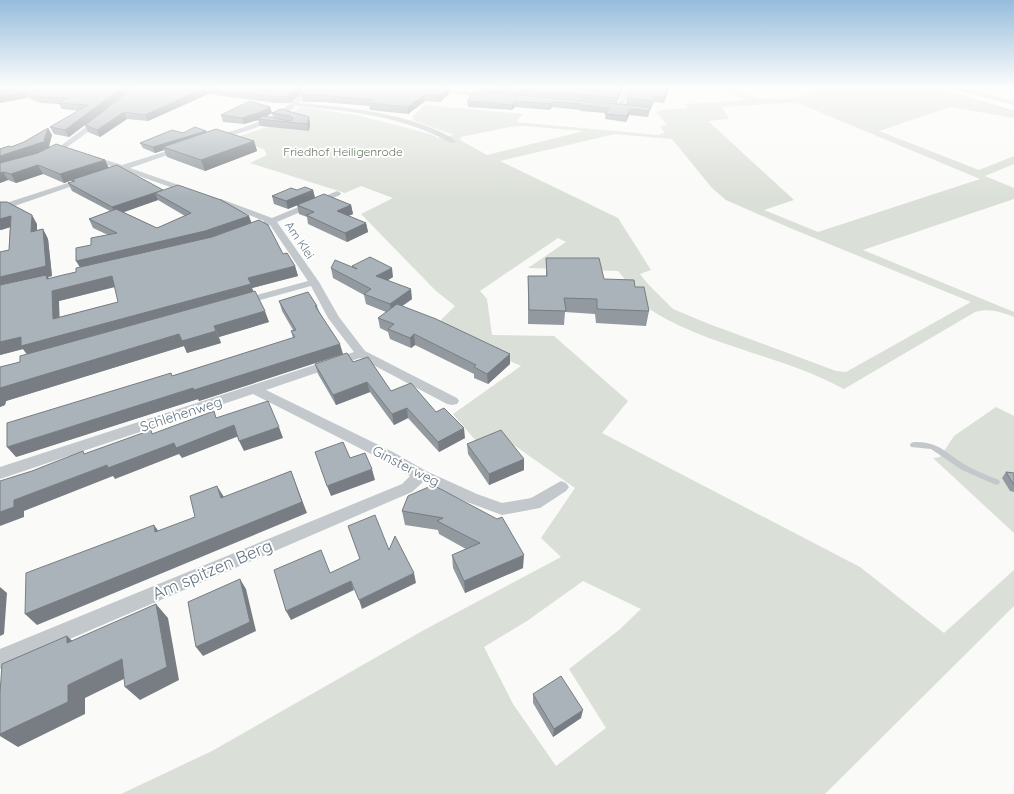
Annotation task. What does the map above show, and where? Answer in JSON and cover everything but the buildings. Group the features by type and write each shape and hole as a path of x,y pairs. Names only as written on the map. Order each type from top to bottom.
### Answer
{"street":[{"path":"39,158 61,148 93,124"},
{"path":"206,141 261,124"},
{"path":"410,124 439,133 453,142"},
{"path":"109,172 191,146"},
{"name":"Am Klei","path":"61,148 124,168 272,221 314,282 334,318 361,354 452,401"},
{"path":"0,208 94,177"},
{"path":"257,227 337,193"},
{"path":"230,306 314,282"},
{"name":"Schlehenweg","path":"0,473 256,390 361,354"},
{"name":"Ginsterweg","path":"256,390 388,456 422,475 472,498 502,509 534,504 561,487"},
{"name":"Am spitzen Berg","path":"0,659 407,488 422,475"}],"lane":[{"path":"914,445 925,443 944,452 962,466 996,482"}],"green space":[{"name":"Friedhof Heiligenrode","path":"274,124 392,124 430,134 438,138 454,135 424,124 538,124 658,135 665,133 660,126 667,125 666,124 711,124 794,200 764,210 818,232 980,179 848,124 900,124 879,131 979,170 1014,156 1014,164 985,176 1014,188 1014,199 863,250 1014,312 1014,317 1000,312 975,312 844,389 797,368 700,335 654,312 640,299 618,271 528,268 566,242 558,238 480,291 487,299 492,335 554,336 628,401 602,433 860,567 944,633 1014,570 1014,606 825,794 121,794 212,751 424,630 561,557 541,538 575,488 501,436 477,442 453,414 521,366 434,327 455,306 436,291 361,214 393,198 361,186 345,193 250,163 267,155 264,149 231,139","holes":["523,126 584,131 487,155 460,140 461,137 509,127","615,134 672,139 712,188 726,200 790,228 971,302 846,372 836,371 709,324 673,309 640,274 651,270 618,218 500,161","583,581 641,609 619,630 569,669 606,728 556,766 513,704 484,647 527,621"]},
{"path":"996,407 1014,416 1014,533 933,458 940,457 954,436"}]}
